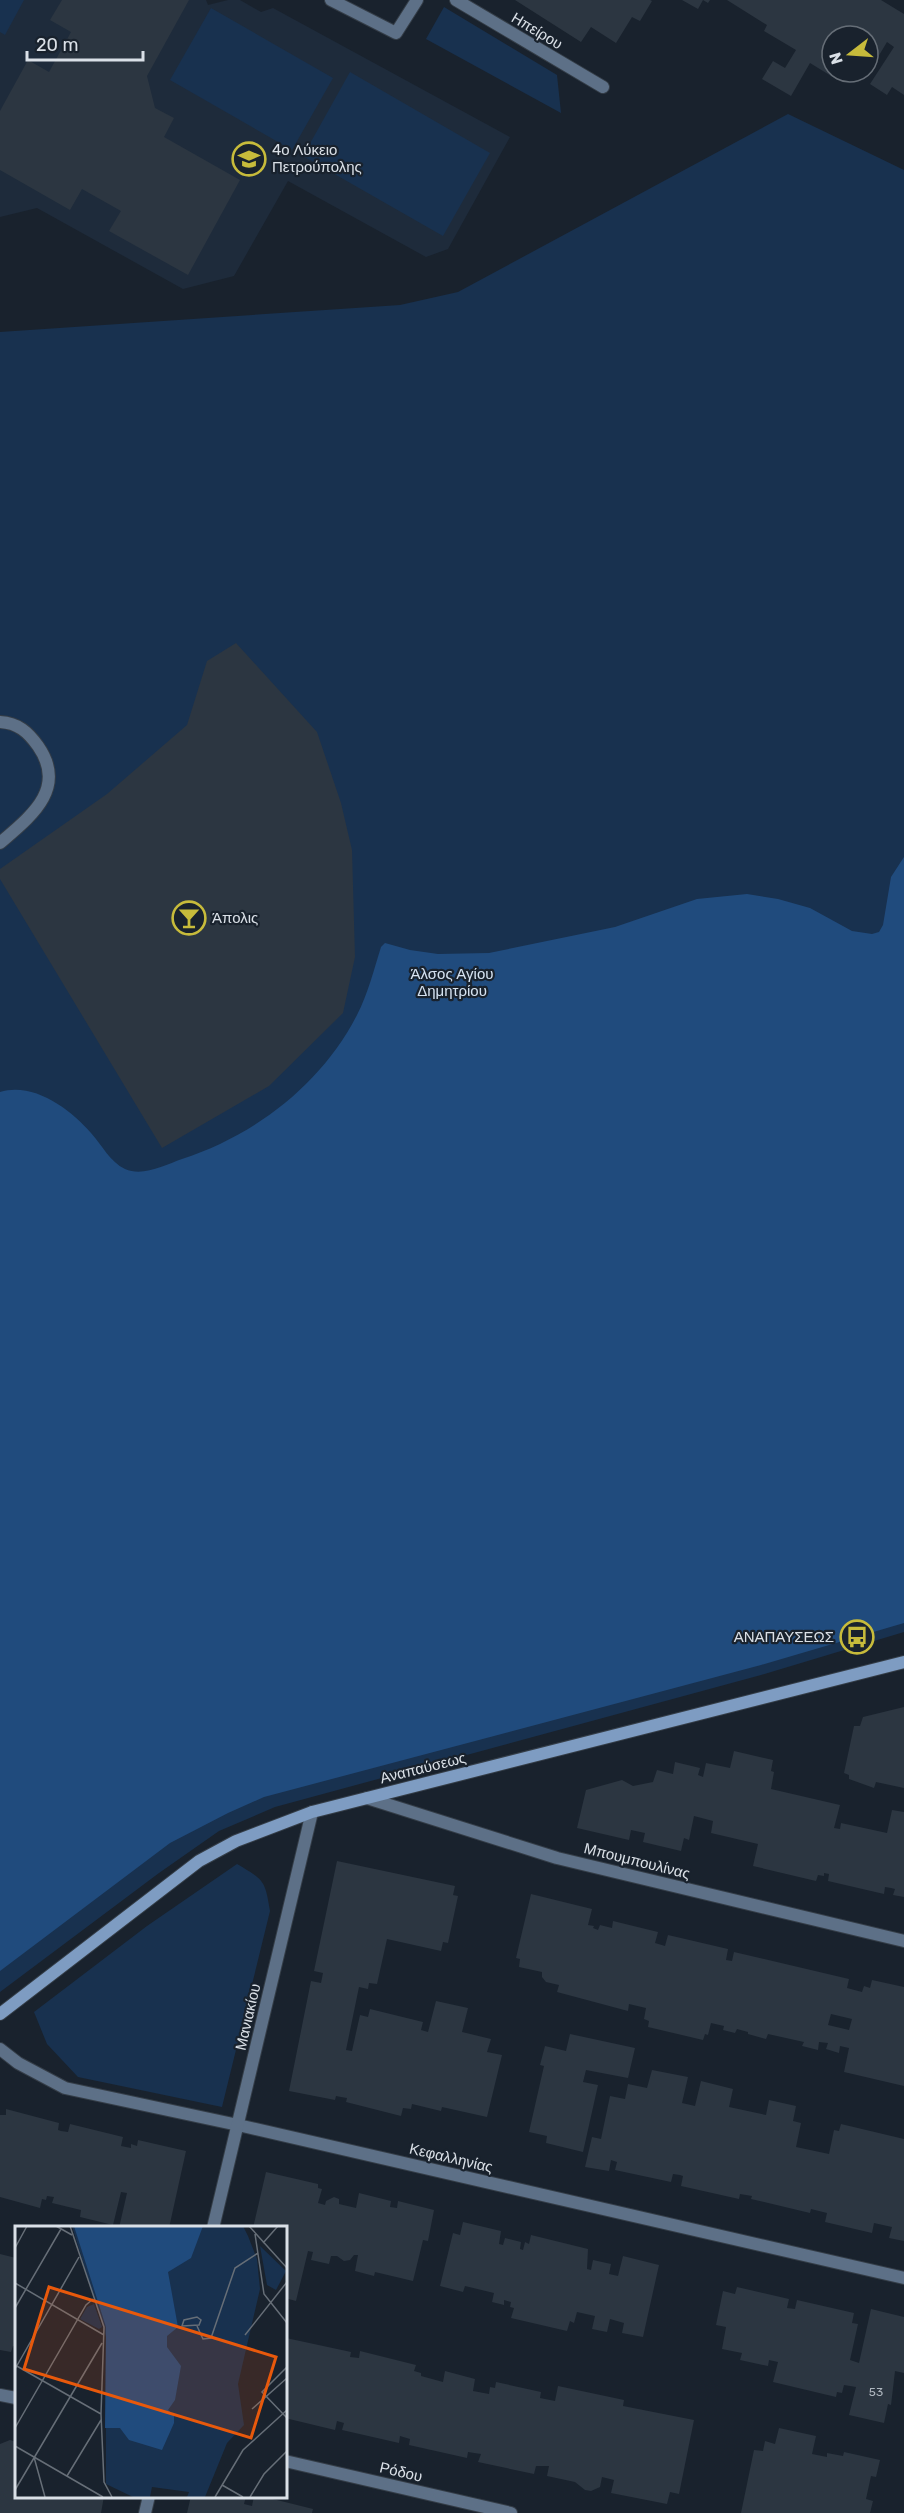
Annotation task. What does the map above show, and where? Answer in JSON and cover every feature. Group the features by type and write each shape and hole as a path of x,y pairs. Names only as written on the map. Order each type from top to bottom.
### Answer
{"street":[{"path":"331,0 396,33 417,0"},
{"name":"Ηπείρου","path":"456,0 603,87"},
{"path":"0,722 9,723 28,733 43,753 49,773 47,792 33,814 0,843"},
{"name":"Αναπαύσεως","path":"0,2014 199,1861 236,1841 312,1812 904,1662"},
{"name":"Μπουμπουλίνας","path":"367,1798 557,1858 904,1941"},
{"name":"Μανιακίου","path":"213,2226 312,1812"},
{"name":"Κεφαλληνίας","path":"0,2049 18,2062 65,2088 238,2125 904,2278"},
{"path":"0,2395 15,2398"},
{"name":"Ρόδου","path":"286,2461 511,2513"},
{"path":"145,2513 149,2498"}],"shaded area":[{"name":"4ο Λύκειο Πετρούπολης","path":"0,0 206,0 208,5 228,0 240,0 261,12 273,8 510,137 448,249 426,257 288,181 234,276 183,289 37,208 0,217"}],"green space":[{"path":"0,0 24,0 5,35 0,32"},
{"path":"444,7 557,75 561,113 426,39"},
{"path":"211,8 333,78 292,150 170,80"},
{"path":"350,72 490,153 443,236 303,156"},
{"name":"Άλσος Αγίου Δημητρίου","path":"788,114 904,170 904,1632 761,1675 275,1807 219,1831 0,1992 0,332 400,305 458,292"},
{"path":"904,857 904,1623 761,1665 264,1797 170,1843 0,1971 0,1092 26,1091 50,1100 73,1115 120,1166 139,1172 154,1169 209,1149 235,1136 260,1121 305,1085 325,1064 357,1015 368,990 381,947 385,943 438,954 489,953 615,927 697,899 747,894 778,899 810,908 852,931 872,934 879,932 883,925 891,877"},
{"path":"237,1864 262,1882 267,1893 270,1911 222,2107 78,2077 47,2044 34,2012 147,1926"}],"building":[{"path":"62,0 189,0 147,76 155,108 174,118 164,137 240,180 188,275 109,231 121,211 82,189 70,210 0,170 0,111 28,60 49,72 71,32 50,20"},
{"path":"515,0 652,1 640,21 632,17 616,43 591,27 581,42"},
{"path":"682,0 703,0 698,9"},
{"path":"727,0 881,0 904,14 904,95 892,87 887,95 870,84 880,84 880,69 894,47 887,42 880,54 880,24 820,24 820,69 810,63 791,96 762,79 773,61 785,68 796,50 764,31 767,25"},
{"name":"Άπολις","path":"236,643 317,732 341,803 352,850 355,957 343,1013 269,1086 162,1148 0,879 0,869 107,794 187,725 207,661"},
{"path":"904,1707 904,1788 876,1782 874,1788 849,1779 849,1775 844,1773 854,1726 860,1726 863,1717"},
{"path":"734,1751 773,1760 771,1771 774,1772 771,1789 840,1805 834,1828 840,1829 841,1823 887,1833 892,1810 904,1812 904,1897 893,1895 895,1889 891,1888 885,1887 884,1894 828,1881 829,1874 818,1875 816,1881 753,1866 758,1844 711,1833 713,1821 694,1816 689,1840 684,1838 681,1851 643,1842 645,1833 631,1830 629,1840 577,1828 586,1790 622,1780 633,1786 653,1782 657,1770 673,1774 675,1762 700,1768 698,1775 703,1777 706,1763 730,1768"},
{"path":"337,1861 455,1886 453,1895 458,1896 448,1943 443,1942 441,1951 387,1939 377,1984 369,1983 368,1989 359,1987 346,2050 352,2051 360,2015 368,2017 370,2009 423,2022 421,2030 428,2032 436,2001 468,2008 462,2032 491,2039 487,2052 502,2055 487,2117 442,2107 441,2111 412,2104 411,2109 403,2108 401,2116 346,2102 347,2098 336,2096 335,2100 289,2091 311,1981 321,1983 323,1973 314,1971"},
{"path":"531,1894 592,1909 588,1925 598,1930 600,1925 612,1928 613,1921 658,1932 655,1943 665,1946 668,1935 728,1949 726,1960 732,1961 734,1952 849,1979 847,1988 862,1992 864,1986 870,1988 872,1980 904,1987 904,2086 844,2072 849,2048 840,2046 839,2053 826,2049 828,2043 819,2042 818,2050 802,2046 804,2042 768,2034 766,2039 737,2029 735,2033 723,2030 724,2026 711,2023 708,2035 705,2034 703,2040 648,2027 649,2021 644,2019 646,2008 629,2004 628,2011 557,1992 559,1985 546,1982 542,1977 542,1972 519,1967 520,1959 516,1958","holes":["831,2014 852,2019 849,2030 828,2025"]},
{"path":"570,2034 635,2048 628,2078 586,2070 583,2082 598,2085 583,2152 546,2143 547,2136 529,2132 544,2066 540,2065 545,2046 566,2051"},
{"path":"652,2070 688,2077 682,2103 695,2106 701,2081 733,2089 729,2107 766,2115 769,2100 796,2106 793,2121 801,2123 796,2147 829,2154 834,2130 839,2131 841,2124 904,2139 904,2241 889,2238 892,2227 874,2223 872,2233 825,2222 827,2213 811,2209 810,2213 751,2199 752,2196 740,2194 739,2199 681,2186 683,2176 680,2175 673,2174 671,2182 615,2170 617,2162 611,2160 609,2171 585,2167 592,2137 601,2139 610,2096 625,2099 628,2084 647,2088"},
{"path":"6,2109 59,2123 58,2130 61,2131 68,2132 70,2124 123,2137 121,2146 131,2148 131,2144 137,2146 138,2140 186,2151 169,2226 119,2226 127,2193 121,2192 113,2225 80,2217 81,2210 52,2203 54,2197 47,2196 46,2200 42,2199 40,2208 0,2197 0,2115 6,2115"},
{"path":"266,2172 318,2184 318,2188 322,2189 318,2203 325,2205 326,2201 334,2197 339,2199 339,2204 356,2208 359,2193 391,2201 390,2207 397,2208 398,2201 434,2210 428,2241 423,2240 413,2281 375,2272 374,2276 355,2271 358,2255 344,2261 337,2256 331,2256 329,2264 311,2260 313,2252 308,2251 296,2301 286,2298 286,2226 253,2226"},
{"path":"463,2222 501,2231 499,2244 503,2245 505,2238 521,2242 520,2249 523,2250 525,2242 529,2244 531,2235 588,2249 587,2269 591,2270 593,2260 611,2264 609,2274 618,2276 623,2256 659,2265 643,2337 622,2333 624,2323 610,2319 607,2332 592,2329 595,2316 577,2312 574,2323 570,2321 567,2331 511,2318 514,2308 510,2307 511,2302 504,2300 504,2305 492,2302 494,2293 465,2286 463,2292 440,2286 453,2233 460,2235"},
{"path":"0,2254 15,2258 15,2347 13,2346 11,2352 0,2350"},
{"path":"737,2287 789,2299 787,2308 795,2309 797,2300 854,2313 852,2323 858,2324 850,2360 859,2363 871,2309 904,2317 904,2373 895,2371 891,2405 888,2404 884,2423 849,2415 856,2387 844,2385 842,2393 837,2392 836,2397 773,2382 778,2362 769,2360 768,2366 740,2360 742,2353 722,2349 726,2327 716,2325 723,2291 735,2294"},
{"path":"286,2338 351,2352 350,2357 359,2358 360,2351 416,2365 414,2371 421,2373 421,2376 443,2382 445,2371 475,2379 473,2391 489,2394 490,2387 495,2388 496,2382 541,2392 540,2398 555,2401 558,2386 624,2400 623,2406 694,2420 679,2494 670,2492 667,2504 611,2493 614,2480 602,2477 600,2487 591,2491 585,2490 575,2482 547,2476 549,2466 536,2466 534,2474 478,2462 481,2454 468,2452 467,2458 409,2445 410,2439 400,2436 399,2443 342,2430 344,2423 337,2421 335,2430 286,2418"},
{"path":"779,2428 816,2436 812,2454 827,2457 827,2453 843,2456 844,2452 880,2460 876,2477 871,2476 866,2499 873,2501 870,2513 741,2513 754,2450 763,2451 765,2441 775,2444"},
{"path":"10,2440 15,2442 15,2498 104,2498 101,2513 0,2513 0,2444"},
{"path":"191,2498 246,2498 244,2504 252,2506 254,2498 269,2498 313,2509 312,2513 187,2513"}],"place":[{"name":"4ο Λύκειο Πετρούπολης","path":"249,159"},
{"name":"Άπολις","path":"189,918"},
{"name":"ΑΝΑΠΑΥΣΕΩΣ","path":"857,1637"}]}
